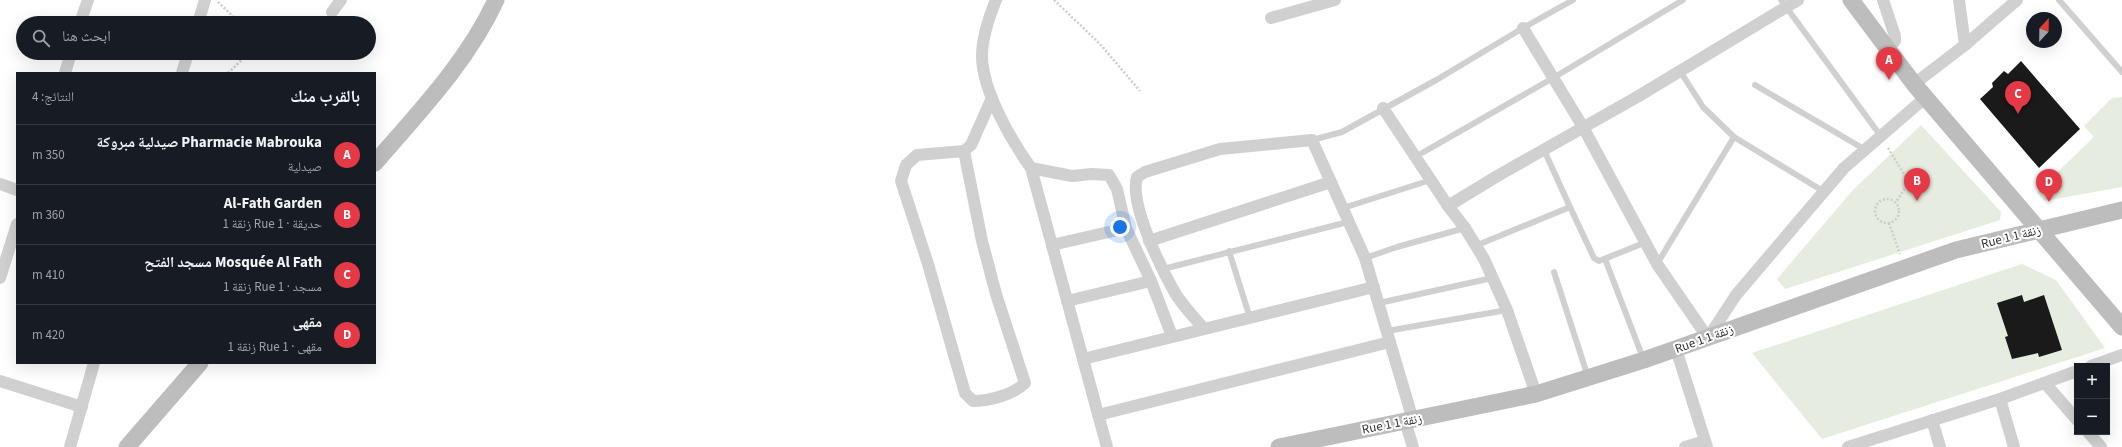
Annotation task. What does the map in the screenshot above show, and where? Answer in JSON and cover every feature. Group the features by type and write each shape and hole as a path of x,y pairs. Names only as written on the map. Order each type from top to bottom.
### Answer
{"street":[{"path":"82,16 88,0"},
{"path":"200,16 205,0"},
{"path":"332,12 342,0"},
{"path":"376,162 440,87 468,50 496,0"},
{"path":"996,0 989,18 982,56 985,74 992,98 1020,153 1031,168 1107,447"},
{"path":"1271,18 1335,0"},
{"path":"1448,206 1680,71 1783,4 1798,0"},
{"path":"1851,0 1914,84 2122,327"},
{"path":"1883,0 1895,36 1894,41 1888,49"},
{"path":"1959,0 1965,45"},
{"path":"1914,84 1965,45 2017,0"},
{"path":"1522,28 1583,127 1644,243 1708,338 1736,295 1823,191 1864,149 1926,97"},
{"path":"65,72 69,60"},
{"path":"182,72 186,60"},
{"path":"964,151 982,241 994,287 1024,383 1018,389 983,401 973,401 965,393 928,264 901,181 906,165 917,155 964,151 971,145 992,98"},
{"path":"1383,108 1448,206 1465,228 1475,246 1507,310 1536,394"},
{"path":"1204,329 1176,294 1149,241 1134,187 1137,177 1145,172 1220,149 1312,140 1365,258 1388,336 1409,421 1413,447"},
{"path":"1031,168 1072,176 1092,174 1109,175 1118,188 1126,228 1151,282 1172,336"},
{"path":"1149,241 1331,182"},
{"path":"0,184 16,190"},
{"name":"Rue 1 زنقة 1","path":"1280,447 1536,394 1644,360 1956,250 2122,210"},
{"path":"0,278 16,227"},
{"path":"1052,245 1126,228"},
{"path":"1067,301 1151,282"},
{"path":"1083,359 1374,287"},
{"path":"1098,415 1388,336"},
{"path":"1676,349 1706,444 1686,447"},
{"path":"2099,363 2122,355"},
{"path":"70,447 94,364"},
{"path":"127,447 199,364"},
{"path":"1848,447 1862,445 1932,420 2000,399 2074,372"},
{"path":"0,381 82,407"},
{"path":"2045,383 2074,417"},
{"path":"2000,399 2014,447"},
{"path":"1932,420 1940,447"},
{"path":"2091,435 2101,447"}],"lane":[{"path":"1312,140 1342,132 1438,79 1522,28 1573,0"},
{"path":"1415,156 1553,78 1684,0"},
{"path":"2060,0 2122,72"},
{"path":"1783,4 1880,135"},
{"path":"1680,71 1703,107 1734,137 1823,191"},
{"path":"1755,84 1864,149"},
{"path":"1657,264 1734,137"},
{"path":"1544,150 1594,258 1599,261 1644,243"},
{"path":"1343,208 1431,180"},
{"path":"1475,246 1570,207"},
{"path":"1163,268 1348,222"},
{"path":"1365,258 1397,247 1465,228"},
{"path":"1229,251 1250,318"},
{"path":"1605,259 1644,360"},
{"path":"1554,272 1589,378"},
{"path":"1379,303 1492,278"},
{"path":"1388,336 1507,310"}],"path":[{"path":"216,0 233,16"},
{"path":"1054,0 1100,44 1140,90"},
{"path":"229,72 242,60"},
{"path":"1880,135 1909,182 1896,202 1899,214 1895,221 1890,223 1883,222 1877,217 1876,206 1885,199 1896,202"},
{"path":"1890,223 1905,268"}],"shaded area":[{"path":"2122,97 2122,187 2044,201 2037,192 2094,137 2084,126 2112,98"},
{"path":"1921,125 2001,212 2000,220 1785,289 1777,279 1853,190"},
{"path":"2022,264 2056,280 2105,348 1822,439 1752,353"}],"building":[{"path":"2021,61 2080,129 2039,168 1980,99 1993,87 1992,83 2004,71 2008,74"},
{"path":"2022,295 2024,302 2044,295 2062,350 2039,357 2038,353 2012,359 2005,337 2008,336 1997,303"}],"place":[{"name":"Pharmacie Mabrouka صيدلية مبروكة","path":"1889,80"},
{"name":"Mosquée Al Fath مسجد الفتح","path":"2018,114"},
{"name":"Al-Fath Garden","path":"1917,201"},
{"name":"مقهى","path":"2049,202"}]}
